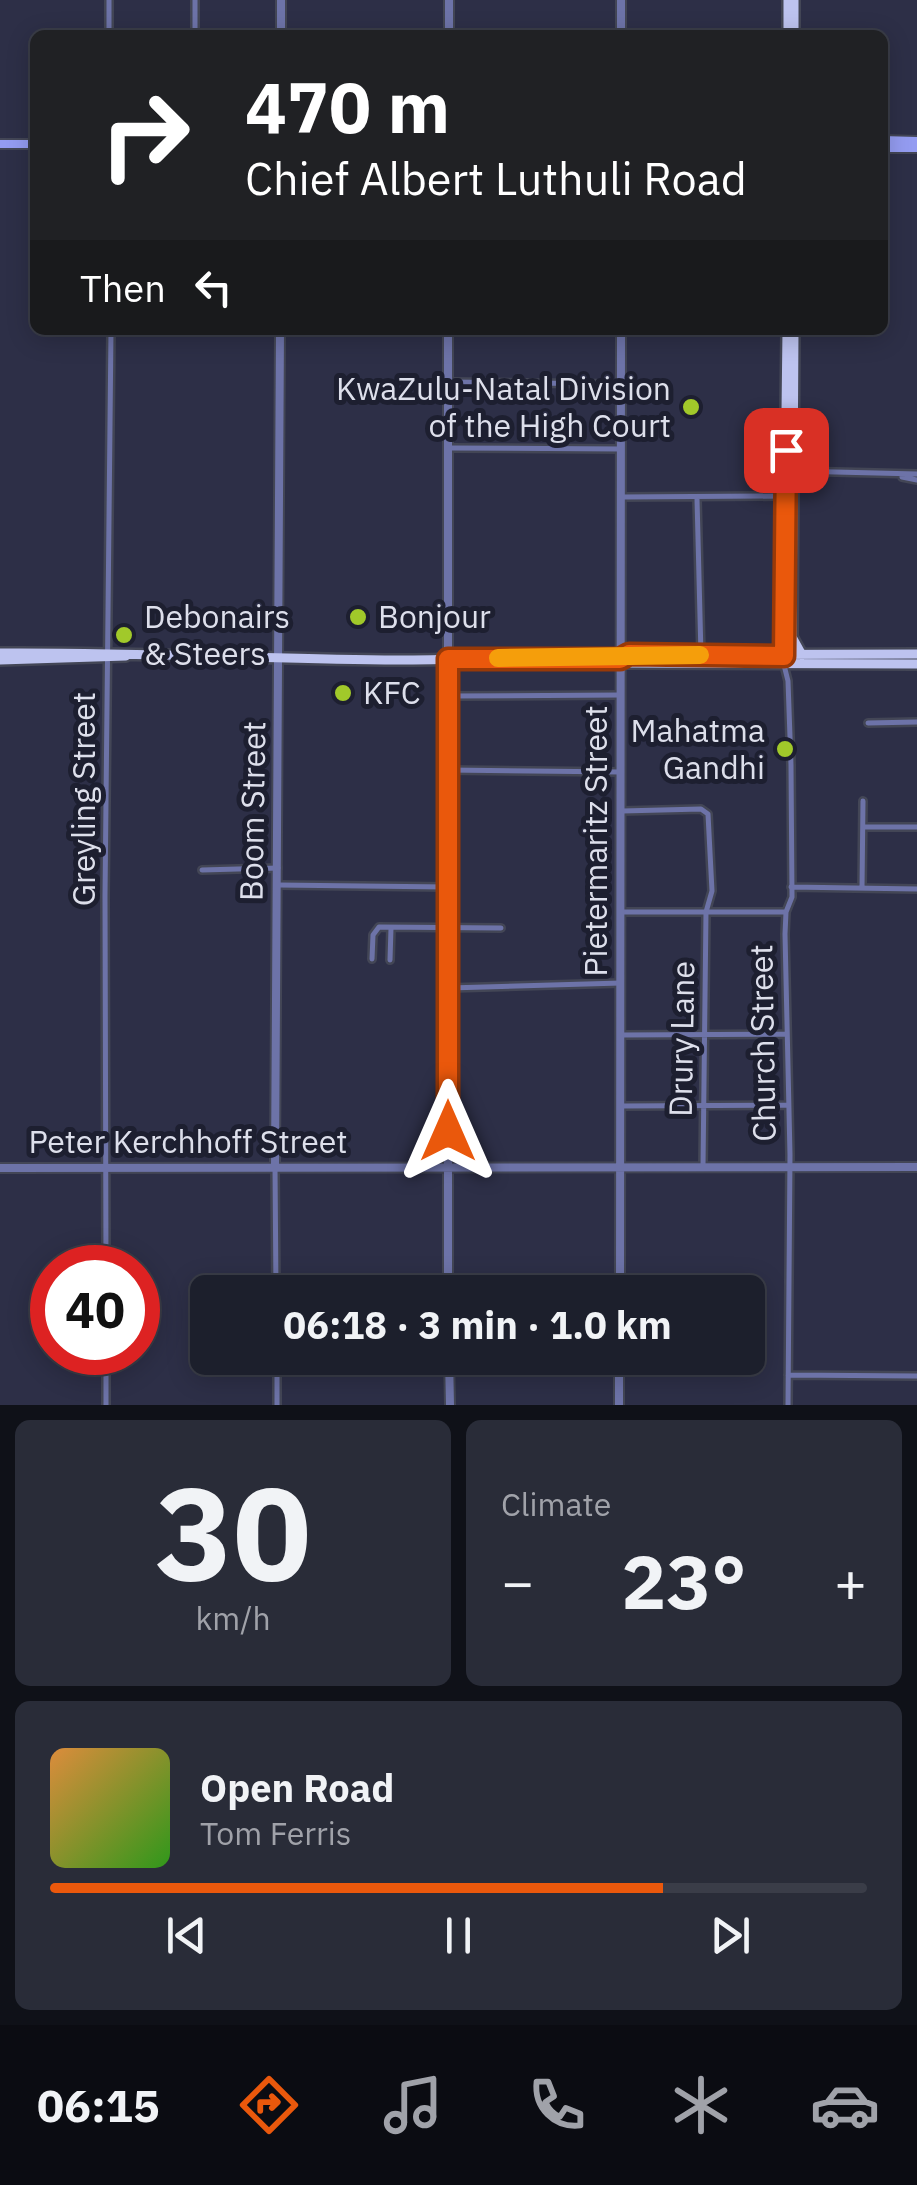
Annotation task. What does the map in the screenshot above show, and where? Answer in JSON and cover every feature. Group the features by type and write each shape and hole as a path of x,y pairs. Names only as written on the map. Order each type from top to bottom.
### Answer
{"main road":[{"path":"791,0 791,30"},
{"path":"888,141 917,144"},
{"path":"0,144 30,144"},
{"path":"888,147 917,144"},
{"name":"Church Street","path":"787,662 790,335"},
{"path":"789,493 818,473"},
{"name":"Church Street","path":"789,493 792,637 802,655"},
{"path":"620,659 629,654 787,662 802,655 917,654"},
{"path":"0,656 917,664"}],"street":[{"path":"109,0 109,30"},
{"path":"195,0 195,30"},
{"path":"281,0 281,30"},
{"path":"449,0 449,30"},
{"path":"621,0 621,30"},
{"name":"Greyling Street","path":"106,1245 106,655 111,335"},
{"name":"Boom Street","path":"276,1275 280,335"},
{"path":"448,335 448,1275"},
{"name":"Pietermaritz Street","path":"620,1275 621,335"},
{"path":"448,382 620,384"},
{"path":"448,448 621,449"},
{"path":"789,471 917,477"},
{"path":"622,497 697,499 789,493"},
{"path":"697,499 701,656"},
{"name":"Church Street","path":"787,662 792,897 786,912 788,1405"},
{"path":"448,696 620,694"},
{"path":"868,723 917,722"},
{"path":"448,770 622,772"},
{"path":"862,888 863,801"},
{"name":"Drury Lane","path":"622,810 707,812 712,891 706,912 703,1167"},
{"path":"864,827 917,827"},
{"path":"202,870 278,868"},
{"path":"278,885 447,887"},
{"path":"791,886 917,889"},
{"path":"621,912 786,912"},
{"path":"390,960 391,928"},
{"path":"372,959 375,930 501,928"},
{"path":"448,988 621,983"},
{"path":"621,1036 787,1034"},
{"path":"622,1106 788,1105"},
{"name":"Peter Kerchhoff Street","path":"0,1168 917,1167"},
{"path":"106,1375 106,1405"},
{"path":"277,1375 277,1405"},
{"path":"449,1375 450,1405"},
{"path":"619,1375 619,1405"},
{"path":"788,1375 917,1376"}],"shaded area":[{"path":"0,0 917,0 917,1405 0,1405"}],"slow traffic":[{"path":"498,658 700,655"}],"place":[{"name":"KwaZulu-Natal Division of the High Court","path":"691,407"},
{"name":"Bonjour","path":"358,617"},
{"name":"Debonairs & Steers","path":"124,635"},
{"name":"KFC","path":"343,693"},
{"name":"Mahatma Gandhi","path":"785,749"}],"route":[{"path":"448,1131 448,659 620,659 629,654 784,656 786,450"}]}
